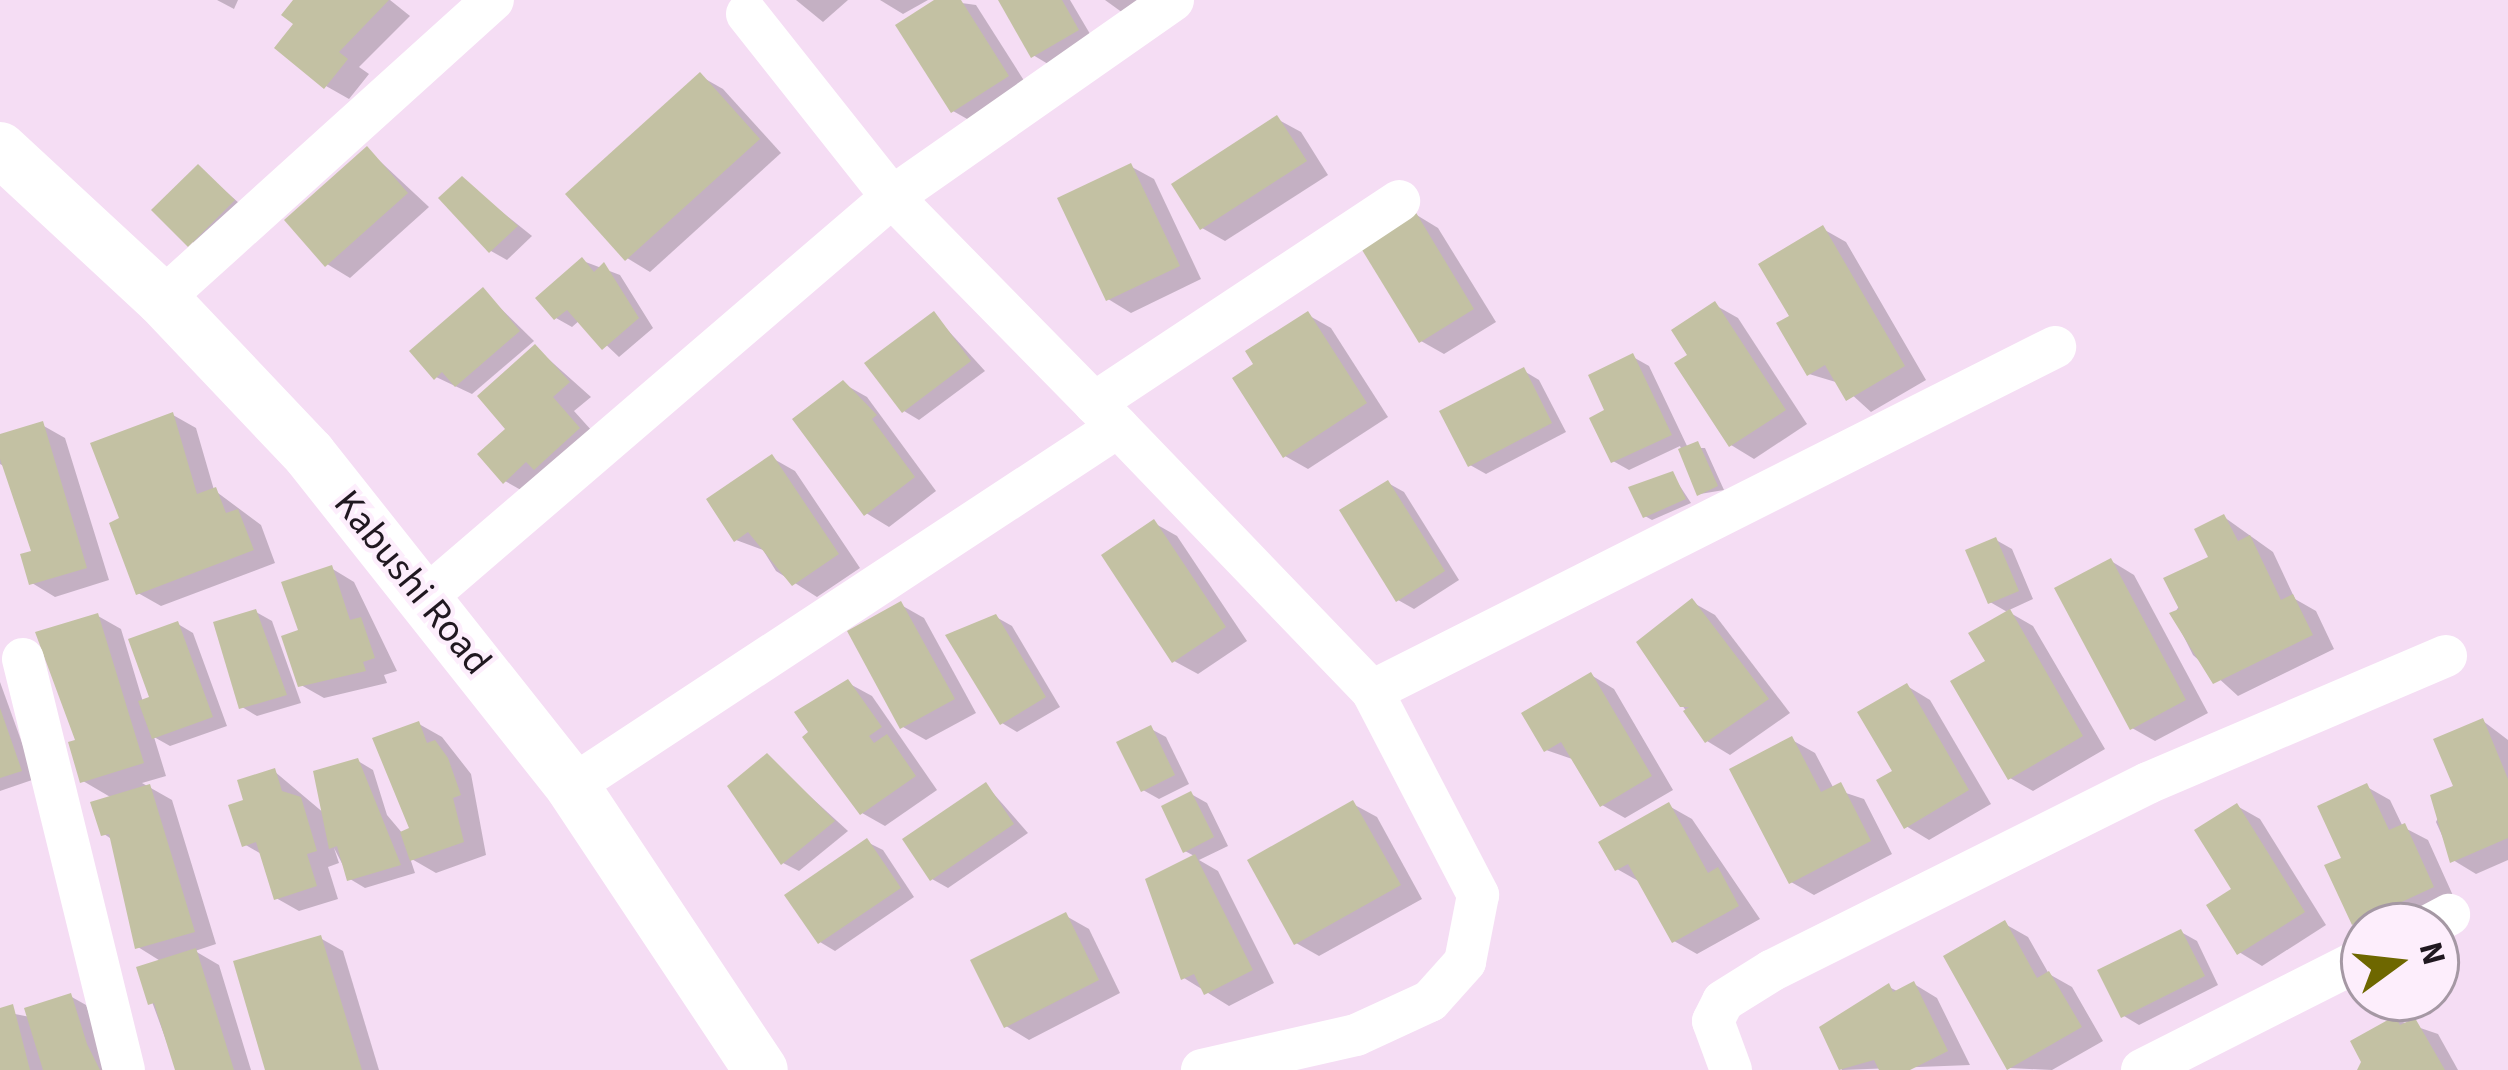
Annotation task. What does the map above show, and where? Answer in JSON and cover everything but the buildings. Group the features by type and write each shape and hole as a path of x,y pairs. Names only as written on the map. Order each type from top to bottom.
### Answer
{"main road":[{"name":"Kabushi Road","path":"0,148 162,299 309,454 572,786 760,1070"}],"street":[{"path":"162,299 493,0"},
{"path":"426,597 892,197 1173,0"},
{"path":"747,14 892,197 1372,691 1478,895 1465,962 1430,1001 1399,1019 1202,1070"},
{"path":"572,786 1106,415 1399,201"},
{"path":"1372,691 2055,347"},
{"path":"1731,1070 1713,1022 1723,1000 1771,971 2148,783 2446,656"},
{"path":"23,659 124,1070"},
{"path":"2142,1070 2340,970"}]}
